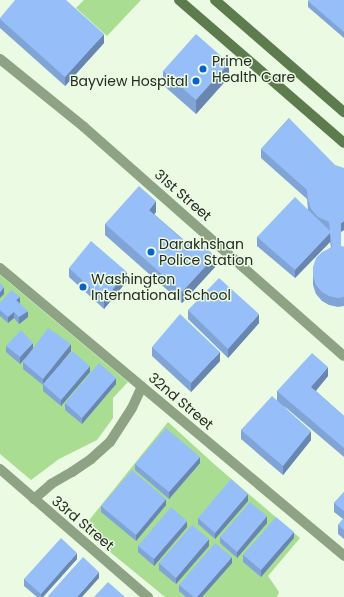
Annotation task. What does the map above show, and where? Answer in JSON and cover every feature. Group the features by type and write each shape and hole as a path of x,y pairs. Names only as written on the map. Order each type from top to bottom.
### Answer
{"main road":[{"path":"179,0 344,143"},
{"path":"215,0 344,112"}],"street":[{"name":"31st Street","path":"0,59 84,127 344,356"},
{"name":"32nd Street","path":"0,268 344,556"},
{"path":"34,499 51,484 72,472 110,442 132,408 142,387"},
{"name":"33rd Street","path":"0,470 148,597"}],"green space":[{"path":"84,0 141,0 107,36 76,8"},
{"path":"0,275 128,382 113,398 113,418 97,440 59,459 31,480 0,454"},
{"path":"168,422 300,538 268,576 279,592 277,597 165,597 82,529"}],"building":[{"path":"15,0 66,0 104,34 65,77 0,19"},
{"path":"344,0 344,32 308,1"},
{"name":"Bayview Hospital","path":"196,34 229,63 196,100 163,71"},
{"path":"289,118 335,165 344,168 344,221 341,223 341,246 344,247 344,297 338,298 329,296 322,292 316,285 313,276 313,267 316,258 322,252 332,247 330,233 295,270 257,237 295,197 330,231 329,222 318,217 311,209 307,190 261,149"},
{"path":"139,186 156,201 149,210 194,250 200,243 215,256 182,292 105,224"},
{"path":"91,241 127,272 104,300 69,268"},
{"path":"219,278 259,314 228,349 188,310"},
{"path":"0,283 4,287 0,292"},
{"path":"11,290 20,297 16,300 28,311 19,317 14,312 8,317 0,310 0,303"},
{"path":"180,314 220,352 191,383 152,347"},
{"path":"48,328 71,344 43,379 23,362"},
{"path":"21,330 33,343 20,357 6,346"},
{"path":"72,351 90,366 61,400 43,384"},
{"path":"312,353 328,367 311,387 344,416 344,448 277,391"},
{"path":"99,363 116,378 82,418 65,403"},
{"path":"272,396 311,431 283,466 241,430"},
{"path":"166,428 200,457 169,492 135,464"},
{"path":"132,470 166,499 136,535 101,506"},
{"path":"231,479 248,494 215,533 198,518"},
{"path":"344,492 344,511 334,503"},
{"path":"250,502 267,516 237,552 220,537"},
{"path":"171,507 187,521 154,559 138,546"},
{"path":"276,517 294,532 261,570 243,555"},
{"path":"344,518 344,530 338,525"},
{"path":"192,525 209,539 176,578 159,563"},
{"path":"61,538 77,553 41,594 24,579"},
{"path":"215,543 232,557 197,597 194,597 179,585"},
{"path":"83,557 99,572 77,597 49,597 48,596"},
{"path":"108,582 125,597 94,597"}],"place":[{"name":"Prime Health Care","path":"203,69"},
{"name":"Bayview Hospital","path":"196,81"},
{"name":"Darakhshan Police Station","path":"151,252"},
{"name":"Washington International School","path":"83,287"}]}
